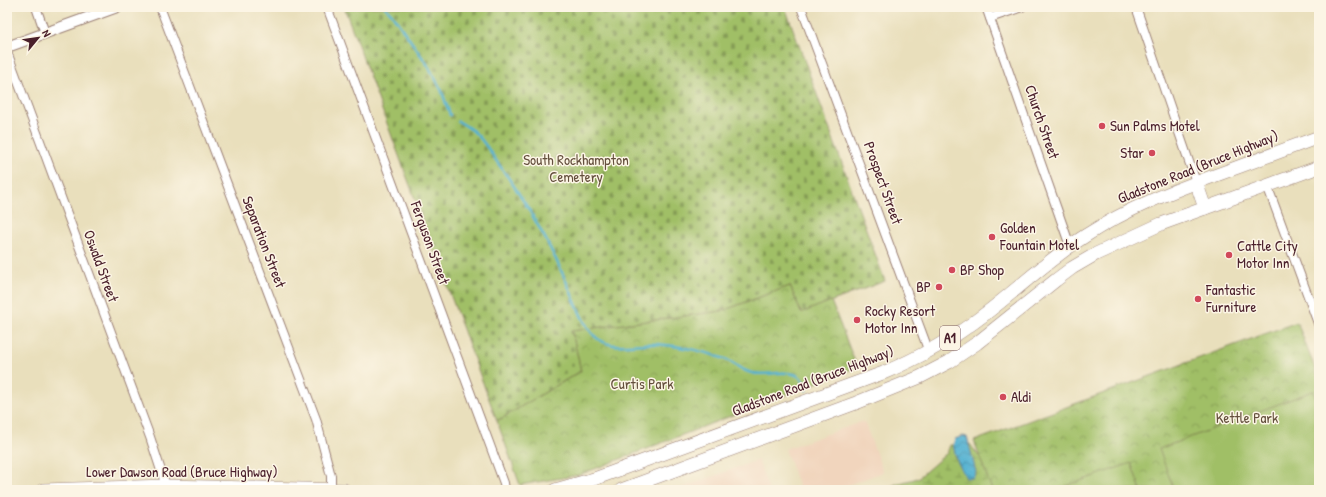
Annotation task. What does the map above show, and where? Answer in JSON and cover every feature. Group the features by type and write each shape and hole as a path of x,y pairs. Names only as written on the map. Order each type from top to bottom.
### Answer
{"highway":[{"name":"Gladstone Road (Bruce Highway)","path":"555,490 594,479 907,363 928,352 964,329 984,315 1070,246 1093,230 1124,212 1196,182 1319,137"},
{"name":"A1","path":"621,490 856,403 913,380 954,359 977,343 1056,280 1081,262 1109,247 1155,227 1319,167"},
{"path":"1196,182 1206,208"},
{"name":"Prospect Street","path":"928,352 936,369"},
{"path":"629,490 641,483"},
{"name":"Lower Dawson Road (Bruce Highway)","path":"44,490 166,488 344,490"}],"street":[{"path":"36,7 46,33"},
{"path":"7,47 117,7"},
{"name":"Separation Street","path":"160,7 316,419 330,476 331,490"},
{"name":"Ferguson Street","path":"327,7 499,469 505,490"},
{"name":"Prospect Street","path":"801,7 928,352"},
{"name":"Church Street","path":"986,7 1070,246"},
{"path":"990,18 1022,7"},
{"path":"1136,7 1196,182"},
{"name":"Oswald Street","path":"7,52 148,430 166,488"},
{"path":"1268,186 1319,326"}],"shaded area":[{"path":"864,421 883,472 835,490 800,490 785,449"},
{"path":"758,460 769,490 677,490 681,488"}],"green space":[{"name":"South Rockhampton Cemetery","path":"344,7 785,7 885,281 801,313 790,286 722,311 572,331 581,371 497,421"},
{"name":"Curtis Park","path":"790,286 801,313 831,301 857,367 579,475 520,485 497,421 581,371 572,331 722,311"},
{"name":"Kettle Park","path":"1297,322 1319,379 1319,490 992,490 974,441"},
{"path":"1313,391 1319,407 1319,490 1174,490 1159,449"},
{"path":"970,444 992,474 998,490 883,490 896,484 918,478 947,453 950,445"},
{"path":"1131,463 1141,490 1055,490"}],"water":[{"path":"963,436 967,437 976,472 973,478 966,478 957,461 953,445 955,439"}],"waterway":[{"path":"385,7 391,13 427,64 441,89 450,115"},
{"path":"458,121 471,130 485,144 515,188 550,247 583,320 598,339 612,345 666,345 700,351 725,359 745,371 752,373 794,374 803,381 806,390"}],"place":[{"name":"Sun Palms Motel","path":"1102,126"},
{"name":"Star","path":"1152,153"},
{"name":"Golden Fountain Motel","path":"992,237"},
{"name":"Cattle City Motor Inn","path":"1229,255"},
{"name":"BP Shop","path":"952,270"},
{"name":"BP","path":"939,287"},
{"name":"Fantastic Furniture","path":"1198,299"},
{"name":"Rocky Resort Motor Inn","path":"857,320"},
{"name":"Aldi","path":"1003,397"}]}
